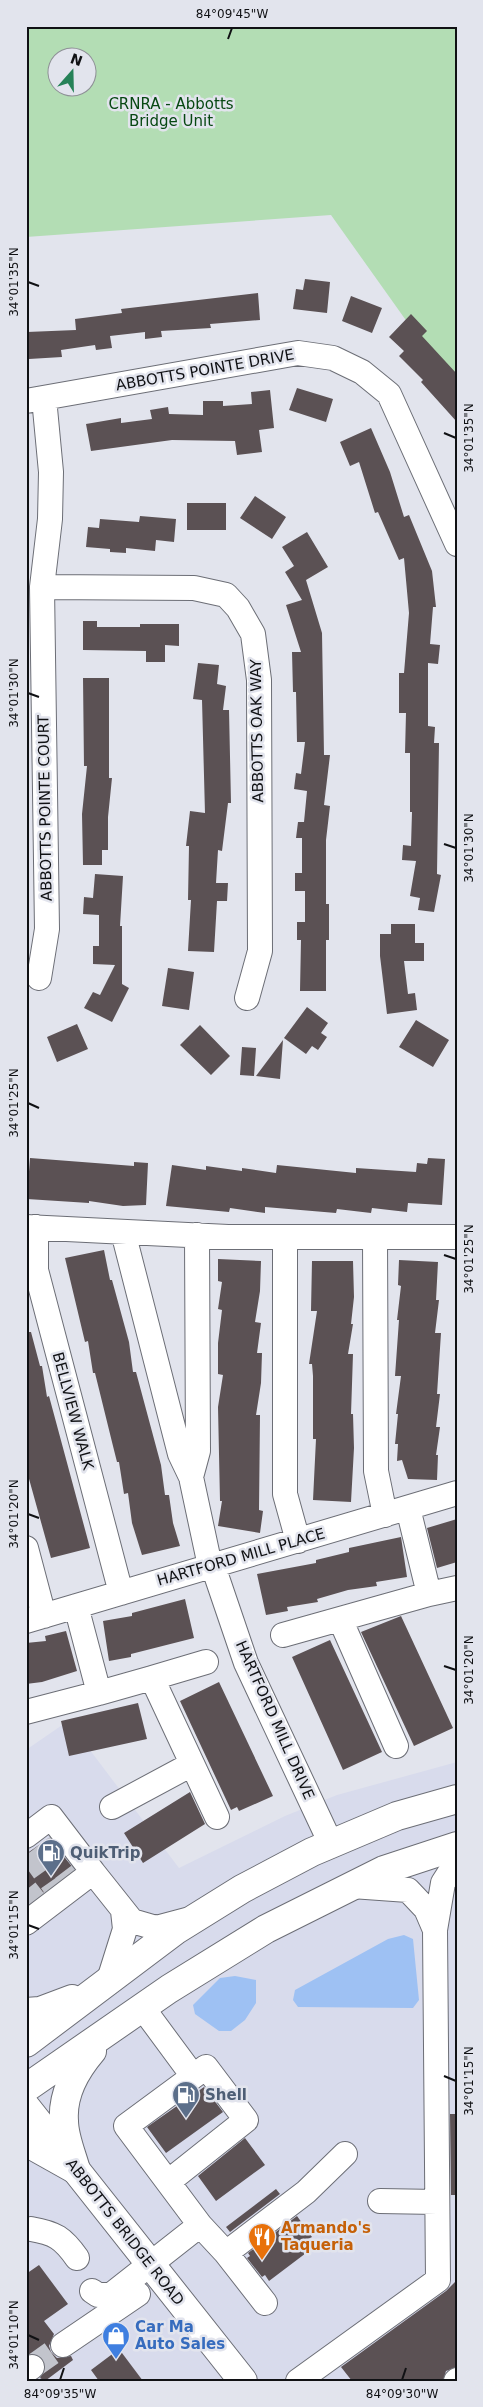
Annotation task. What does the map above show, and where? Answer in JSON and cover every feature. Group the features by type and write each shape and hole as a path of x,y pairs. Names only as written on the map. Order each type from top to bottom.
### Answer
{"main road":[{"path":"26,2043 176,1930 242,1888 331,1844 397,1816 457,1798"},
{"path":"26,2088 142,2008 266,1929 384,1870 457,1846"},
{"path":"26,2012 40,2011 104,1986"},
{"path":"76,2170 64,2121 69,2084 80,2065 108,2032"},
{"name":"ABBOTTS BRIDGE ROAD","path":"26,2107 243,2381"},
{"path":"26,2142 76,2170"}],"street":[{"name":"ABBOTTS POINTE DRIVE","path":"35,400 298,353 333,358 362,372 389,394 457,544"},
{"name":"ABBOTTS POINTE COURT","path":"35,400 51,472 50,520 42,587 47,928 39,978"},
{"name":"ABBOTTS OAK WAY","path":"42,587 194,588 226,595 238,608 253,634 259,680 260,951 247,998"},
{"path":"31,1227 198,1235 457,1237"},
{"name":"BELLVIEW WALK","path":"31,1227 36,1270 120,1593"},
{"path":"123,1232 180,1454 191,1477"},
{"path":"191,1477 198,1451 198,1235"},
{"path":"285,1237 285,1494 298,1540"},
{"path":"375,1237 376,1471 385,1514"},
{"name":"HARTFORD MILL DRIVE","path":"191,1477 211,1566 246,1663 331,1844"},
{"name":"HARTFORD MILL PLACE","path":"35,1618 457,1493"},
{"path":"408,1508 429,1594"},
{"path":"26,1548 35,1618"},
{"path":"283,1635 341,1621 429,1594 457,1588"},
{"path":"76,1606 98,1693"},
{"path":"341,1621 396,1746"},
{"path":"26,1712 206,1662"},
{"path":"152,1678 216,1817"},
{"path":"112,1807 192,1764"},
{"path":"32,1842 51,1817 71,1884 123,1912 132,1921 156,1928 198,1916"},
{"path":"314,2376 438,2280 437,2202 443,1883 457,1861"},
{"path":"35,1913 71,1884"},
{"path":"352,1886 408,1890 426,1909 442,1940"},
{"path":"104,1986 125,1928 123,1912"},
{"path":"142,2008 193,2076"},
{"path":"168,2182 246,2120 206,2067 126,2126 200,2225 226,2253 265,2302"},
{"path":"226,2253 306,2192 343,2151"},
{"path":"380,2201 437,2202"},
{"path":"63,2346 96,2322 156,2271 200,2225"},
{"path":"31,2229 45,2232 65,2241 77,2258"},
{"path":"96,2322 95,2293 111,2295 156,2271"}],"shaded area":[{"path":"68,1721 179,1868 285,1816 337,1795 457,1762 457,2381 26,2381 26,1750"}],"green space":[{"name":"CRNRA - Abbotts Bridge Unit","path":"26,26 457,26 457,392 331,215 26,237"}],"water":[{"path":"404,1935 413,1939 419,2000 413,2008 298,2007 293,2000 295,1990 388,1939"},
{"path":"235,1976 256,1980 256,2003 245,2020 231,2031 219,2031 195,2014 193,2005 220,1978"}],"building":[{"path":"305,279 330,282 327,313 293,309 296,289 303,290"},
{"path":"258,293 260,320 210,324 211,328 161,331 162,337 145,339 145,332 110,336 112,348 96,350 95,345 61,350 62,357 29,359 27,332 76,330 75,319 122,313 121,309"},
{"path":"351,296 382,308 372,333 342,321"},
{"path":"411,314 427,331 422,336 457,374 457,422 421,382 423,380 399,356 404,351 389,337"},
{"path":"297,388 333,399 326,422 289,410"},
{"path":"270,390 274,428 259,430 262,452 237,455 235,441 172,440 91,451 86,424 121,418 121,423 152,419 150,410 168,407 169,414 203,415 203,401 223,401 223,406 252,404 251,392"},
{"path":"371,428 390,472 404,517 409,515 432,571 436,607 433,607 430,644 440,645 438,664 428,663 428,726 435,727 434,743 439,743 437,874 441,875 434,912 418,910 420,898 410,896 416,861 402,860 403,845 411,846 412,812 410,812 410,753 405,753 406,713 399,713 399,673 404,673 409,613 404,558 399,560 378,512 375,513 359,462 350,466 340,442"},
{"path":"255,496 286,517 272,539 240,518"},
{"path":"187,503 226,503 226,530 187,530"},
{"path":"140,516 176,519 174,542 156,540 155,551 126,548 126,553 110,552 110,549 86,547 88,527 99,528 100,519 139,522"},
{"path":"307,532 328,567 306,580 322,633 324,755 330,755 324,805 330,806 326,840 326,904 329,904 329,940 326,940 326,991 300,991 301,940 297,940 297,922 305,922 305,891 295,891 295,873 302,873 302,838 296,838 298,822 304,822 307,791 294,789 296,773 301,774 305,742 297,742 296,692 293,692 292,652 301,652 286,605 302,600 285,572 294,566 282,547"},
{"path":"83,621 97,621 97,627 140,627 140,624 179,624 179,646 165,645 165,662 146,662 146,651 83,650"},
{"path":"198,663 219,665 217,684 226,686 223,710 229,710 231,803 228,803 222,851 218,850 216,883 228,883 227,901 217,901 214,952 188,951 191,900 188,900 189,846 186,846 190,811 205,813 202,700 193,699"},
{"path":"83,678 109,678 109,778 112,778 108,817 108,850 102,850 102,865 83,865 82,814 87,766 84,766"},
{"path":"95,874 123,876 120,926 122,926 122,984 129,988 112,1022 84,1008 93,992 100,995 115,965 93,964 93,946 99,946 99,915 83,914 84,897 93,898"},
{"path":"391,924 415,924 415,943 424,943 424,961 404,961 408,994 415,993 417,1010 387,1014 380,956 380,934 391,934"},
{"path":"168,968 194,972 189,1010 162,1006"},
{"path":"307,1007 328,1023 321,1033 327,1037 318,1050 312,1046 306,1054 284,1038"},
{"path":"416,1020 449,1040 433,1067 399,1047"},
{"path":"77,1024 88,1049 57,1062 47,1037"},
{"path":"200,1025 230,1056 211,1075 180,1045"},
{"path":"283,1040 280,1079 256,1076"},
{"path":"242,1047 256,1048 254,1076 240,1075"},
{"path":"30,1158 134,1166 134,1162 148,1163 146,1205 123,1206 89,1201 89,1203 27,1199"},
{"path":"428,1158 445,1159 442,1205 408,1203 407,1212 372,1208 371,1213 337,1209 336,1213 265,1207 265,1213 230,1208 229,1212 166,1206 172,1165 206,1170 206,1166 242,1171 242,1168 276,1173 277,1165 356,1173 356,1168 416,1172 417,1163 427,1164"},
{"path":"104,1250 110,1280 112,1280 129,1342 133,1372 136,1372 161,1465 165,1495 169,1495 173,1523 180,1546 142,1555 132,1523 128,1493 124,1494 119,1462 117,1462 95,1373 93,1373 88,1341 85,1342 65,1258"},
{"path":"218,1259 261,1261 260,1291 255,1322 261,1323 257,1353 262,1353 261,1383 256,1415 260,1415 259,1510 263,1511 260,1533 218,1526 222,1501 220,1501 218,1407 223,1375 218,1374 218,1343 222,1310 218,1309 222,1282 218,1281"},
{"path":"399,1260 438,1262 436,1300 439,1300 435,1333 441,1333 437,1394 440,1394 436,1427 440,1427 436,1455 438,1455 437,1480 408,1479 402,1460 397,1461 398,1444 395,1444 398,1414 396,1414 401,1376 395,1376 399,1320 397,1320 401,1286 398,1285"},
{"path":"312,1261 353,1261 354,1297 351,1324 353,1324 348,1354 353,1354 351,1414 353,1414 354,1448 351,1502 313,1500 316,1439 313,1439 312,1364 309,1364 317,1311 311,1311"},
{"path":"26,1332 31,1332 40,1366 42,1366 47,1397 49,1396 90,1548 51,1558 26,1468"},
{"path":"457,1519 457,1562 437,1568 427,1528"},
{"path":"401,1537 407,1577 376,1582 377,1586 348,1590 317,1599 318,1602 287,1607 288,1611 266,1615 257,1574 316,1563 316,1560 349,1552 349,1548"},
{"path":"185,1599 194,1638 131,1654 131,1657 109,1661 103,1621 132,1616 132,1613"},
{"path":"401,1616 453,1728 414,1746 361,1632"},
{"path":"66,1631 77,1671 42,1682 26,1684 26,1643 46,1641 45,1636"},
{"path":"330,1640 382,1752 343,1770 292,1657"},
{"path":"219,1682 273,1796 239,1811 237,1807 231,1810 180,1701"},
{"path":"138,1703 147,1739 69,1756 61,1721"},
{"path":"190,1792 205,1824 143,1863 124,1833"},
{"name":"QuikTrip","path":"49,1838 74,1869 26,1906 26,1854"},
{"name":"Shell","path":"204,2087 223,2112 166,2153 147,2127"},
{"path":"450,2114 457,2114 457,2195 451,2195"},
{"path":"245,2138 265,2165 216,2201 198,2176"},
{"path":"276,2189 280,2194 230,2232 226,2227"},
{"path":"297,2216 312,2237 308,2239 314,2247 269,2281 265,2275 262,2277 247,2258 250,2256 248,2253"},
{"path":"39,2265 68,2304 44,2321 54,2334 49,2346 51,2352 57,2358 71,2356 73,2360 45,2381 40,2378 46,2367 43,2359 38,2355 26,2355 26,2274"},
{"path":"457,2280 457,2367 446,2371 443,2381 352,2381 341,2367 446,2291"},
{"name":"Car Ma Auto Sales","path":"119,2349 143,2381 99,2381 91,2370"}],"tunnel":[{"path":"43,1842 71,1879"},
{"path":"30,1852 57,1890"},
{"path":"26,1890 37,1904"},
{"path":"32,2367 63,2345"}],"place":[{"name":"QuikTrip","path":"51,1877"},
{"name":"Shell","path":"186,2119"},
{"name":"Armando's Taqueria","path":"262,2261"},
{"name":"Car Ma Auto Sales","path":"116,2360"}]}
